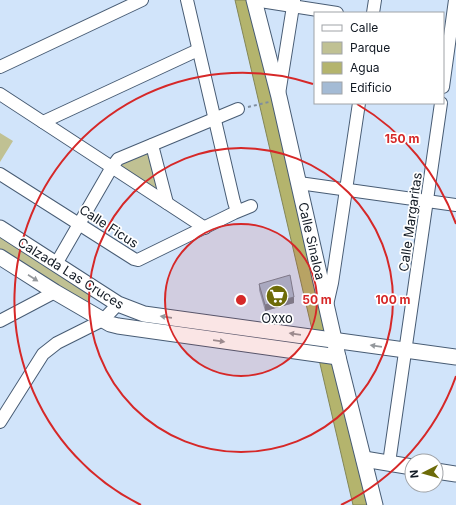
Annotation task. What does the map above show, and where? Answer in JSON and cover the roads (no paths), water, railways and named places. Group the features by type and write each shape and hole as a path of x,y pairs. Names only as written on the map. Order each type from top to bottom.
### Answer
{"street":[{"path":"0,68 142,0"},
{"path":"187,0 237,211"},
{"path":"254,0 294,3 333,12"},
{"name":"Calle Sinaloa","path":"254,0 275,100 299,183 338,357 375,505"},
{"path":"373,12 375,0"},
{"path":"444,79 455,0"},
{"path":"275,100 294,3"},
{"path":"43,122 198,50"},
{"path":"0,94 205,228"},
{"path":"326,306 332,283 359,104"},
{"name":"Calle Margaritas","path":"389,463 441,104"},
{"path":"56,264 118,159 238,109"},
{"path":"152,145 167,203"},
{"name":"Calle Ficus","path":"0,174 134,260 138,260 237,211 251,206"},
{"path":"299,183 456,205"},
{"name":"Calzada Las Cruces","path":"0,228 118,304 144,314 456,357"},
{"name":"Calzada Las Cruces","path":"0,257 55,292 110,324 137,330 338,357"},
{"path":"0,321 55,292"},
{"path":"0,422 43,354 57,343 103,320 118,304"},
{"path":"364,459 404,466"},
{"path":"444,472 456,474"}],"water":[{"path":"235,0 249,0 370,505 353,505"}],"place":[{"name":"Oxxo","path":"277,296"}]}
